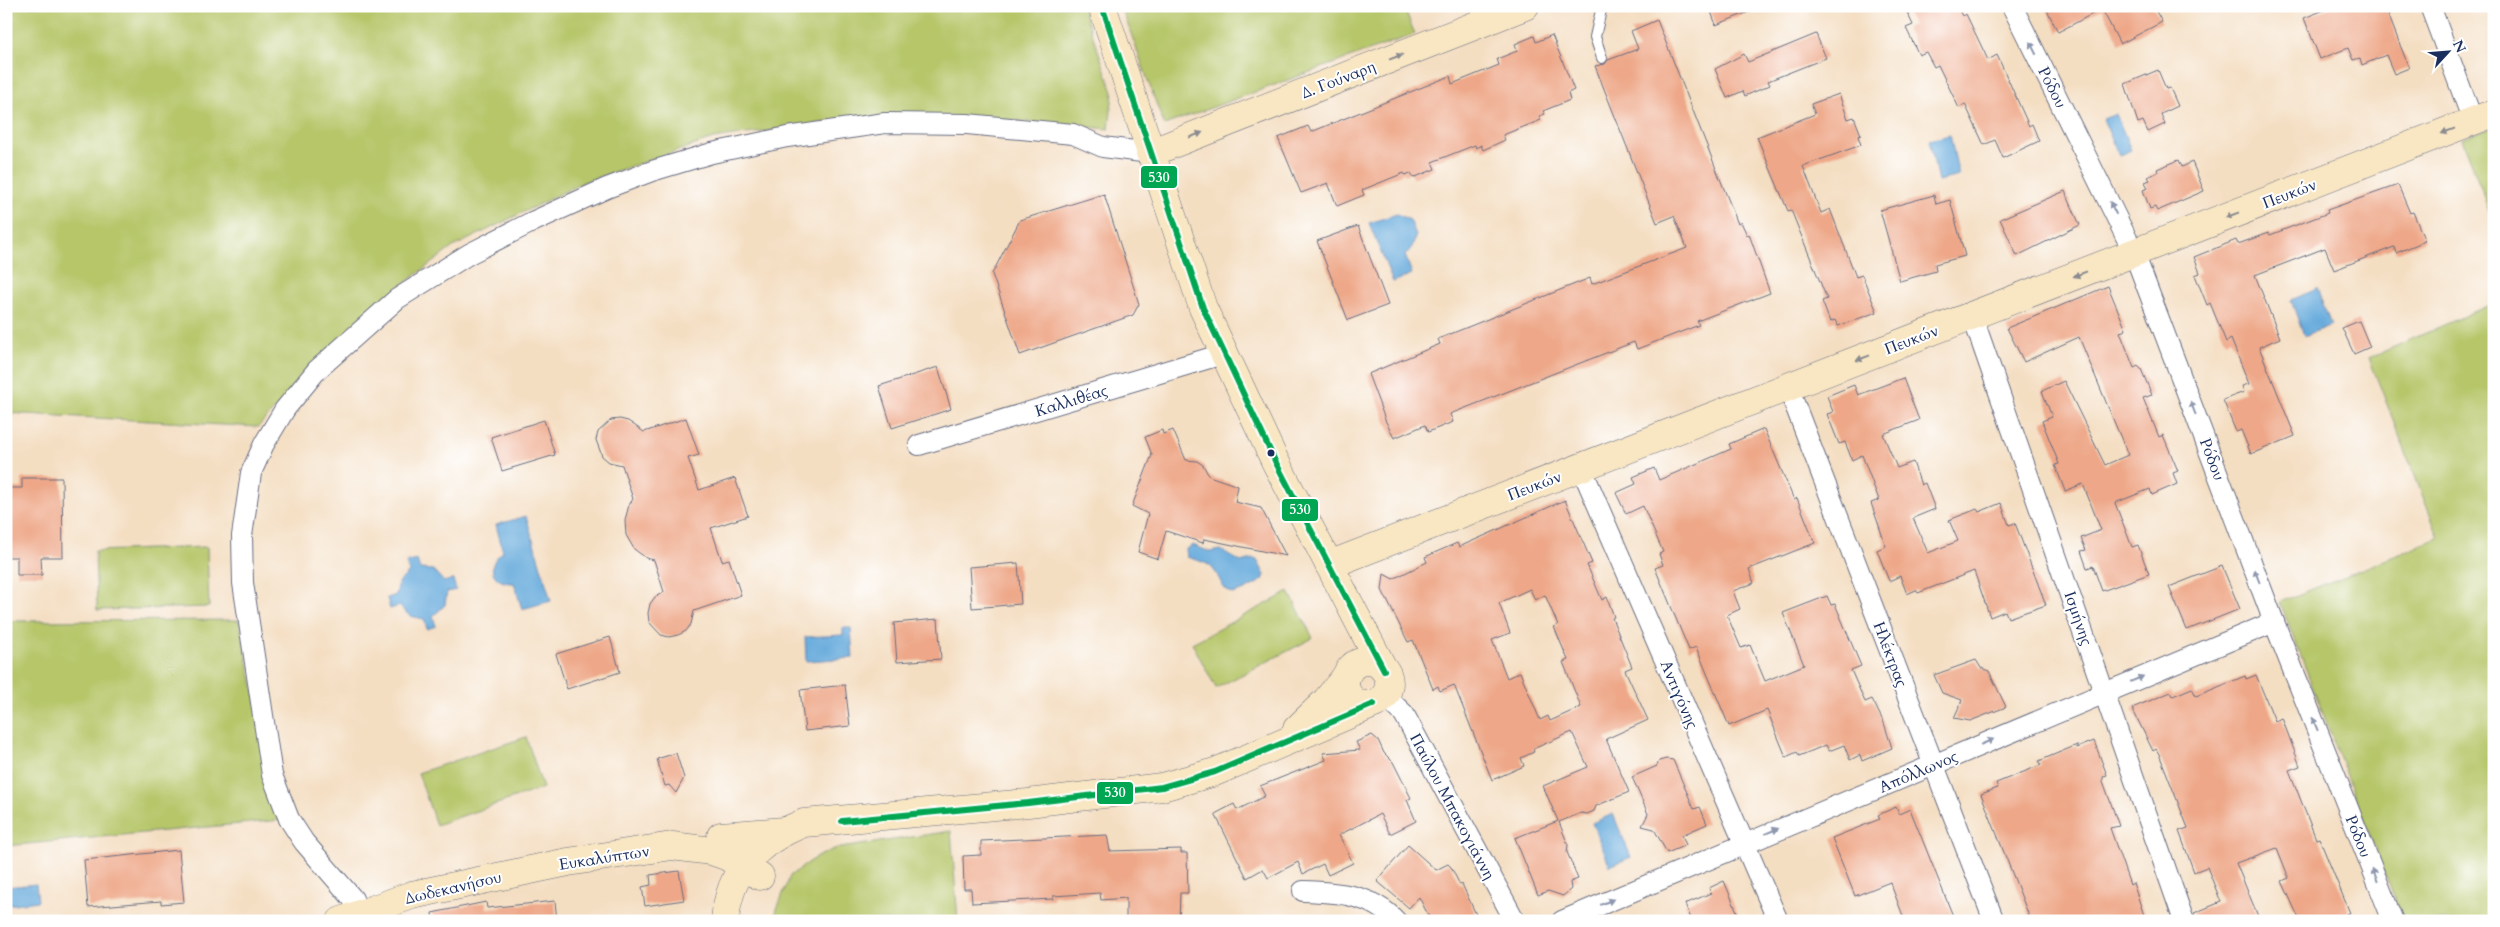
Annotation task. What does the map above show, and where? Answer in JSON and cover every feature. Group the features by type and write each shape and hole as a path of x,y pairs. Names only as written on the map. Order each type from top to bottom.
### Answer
{"street":[{"name":"Παύλου Μπακογιάννη","path":"1102,6 1200,299 1224,354 1354,613 1381,690 1404,714 1515,921"},
{"name":"Δ. Γούναρη","path":"1150,152 1525,6"},
{"name":"Ρόδου","path":"2012,6 2134,253 2274,622 2392,921"},
{"path":"2430,6 2484,117"},
{"name":"Πευκών","path":"1329,565 2484,117"},
{"path":"354,919 353,899 304,842 294,826 272,775 243,583 242,536 251,473 264,444 284,409 317,370 396,298 469,254 532,222 608,188 652,171 712,153 787,137 885,122 967,124 1073,134 1103,147 1150,152"},
{"name":"Ισμήνης","path":"1972,315 2106,692 2184,921"},
{"name":"Καλλιθέας","path":"919,445 1224,354"},
{"name":"Ηλέκτρας","path":"1788,387 1994,921"},
{"name":"Αντιγόνης","path":"1582,467 1778,921"},
{"name":"Παύλου Μπακογιάννη","path":"1349,672 1357,643 1354,613"},
{"name":"Απόλλωνος","path":"1562,921 1744,842 2274,622"},
{"path":"1286,740 1326,701 1349,672 1364,662 1378,664 1381,690"},
{"path":"1349,672 1345,682 1349,695 1360,704 1381,690"},
{"path":"727,908 724,870 717,844 784,831 804,823 1028,803 1162,787 1215,772 1286,740 1381,690"},
{"path":"742,921 758,864 808,834 842,821"},
{"path":"727,908 784,831"},
{"name":"Ευκαλύπτων","path":"537,868 672,846 717,844 726,856 758,864"},
{"name":"Δωδεκανήσου","path":"354,919 412,895 537,868"},
{"path":"1302,891 1363,898 1376,905 1396,921"}],"lane":[{"path":"1602,6 1595,37 1602,58"}],"green space":[{"path":"6,6 1082,6 1113,92 1109,129 985,118 856,118 713,139 584,182 453,247 361,316 258,427 6,413"},
{"path":"1121,6 1403,6 1415,34 1164,125"},
{"path":"2494,127 2494,221 2462,139"},
{"path":"2494,303 2494,921 2403,921 2280,602 2439,538 2369,358"},
{"path":"207,547 209,607 97,610 95,551"},
{"path":"1289,592 1313,638 1216,688 1192,643"},
{"path":"239,620 282,820 6,846 6,621"},
{"path":"526,737 543,788 436,825 418,773"},
{"path":"951,831 958,921 774,921 790,876 815,858 834,849"}],"water":[{"path":"2116,114 2131,150 2119,156 2103,119"},
{"path":"1950,135 1959,176 1938,181 1929,140"},
{"path":"1397,214 1410,220 1416,235 1411,250 1405,255 1412,274 1393,282 1369,223"},
{"path":"2317,289 2331,325 2304,336 2291,300"},
{"path":"526,516 551,601 522,609 514,583 500,580 496,577 493,567 497,557 503,552 496,525"},
{"path":"1193,545 1210,552 1221,550 1241,562 1257,560 1265,575 1263,580 1245,590 1232,594 1228,592 1211,567 1187,557 1186,549"},
{"path":"417,560 420,569 433,570 444,582 453,579 456,590 447,592 445,605 433,616 436,626 427,629 424,619 410,616 399,606 390,609 387,598 396,595 399,582 409,572 406,563"},
{"path":"843,628 851,628 853,658 806,661 805,637 843,635"},
{"path":"1613,814 1631,857 1610,866 1592,823"},
{"path":"36,884 38,901 6,905 6,887"}],"building":[{"path":"1709,6 1761,6 1761,7 1716,25"},
{"path":"1904,6 1957,6 1962,16 1966,14 1988,60 1997,55 2029,126 2032,124 2039,141 2003,158 1995,140 1984,145 1965,104 1959,108 1938,65 1934,67 1926,52 1919,55 1906,28 1913,25"},
{"path":"2045,6 2153,6 2162,22 2120,44 2102,9 2058,32"},
{"path":"2334,6 2385,6 2409,68 2394,74 2386,55 2362,65 2360,58 2353,60 2348,48 2320,59 2304,18"},
{"path":"1657,20 1738,224 1741,222 1747,235 1749,234 1770,293 1697,321 1699,325 1637,349 1634,342 1450,414 1453,422 1428,432 1425,425 1394,438 1368,374 1440,344 1438,339 1590,278 1592,284 1687,248 1674,216 1657,223 1595,66 1605,64 1608,60 1638,49 1631,31"},
{"path":"1816,34 1826,58 1768,81 1770,85 1745,96 1743,91 1727,98 1715,69 1744,54 1748,62"},
{"path":"1552,35 1574,90 1568,93 1570,100 1543,111 1545,114 1539,116 1541,120 1503,135 1505,140 1483,150 1481,145 1476,148 1475,145 1432,162 1435,169 1413,178 1411,173 1405,175 1404,173 1362,190 1364,195 1337,206 1328,183 1301,193 1278,138 1308,126 1311,132 1450,76 1452,84 1499,65 1497,59 1517,51 1515,44 1534,36 1536,42"},
{"path":"2158,70 2166,89 2170,88 2178,106 2161,114 2165,124 2148,132 2143,121 2138,123 2125,84"},
{"path":"1839,94 1848,119 1854,117 1861,135 1858,136 1861,145 1803,166 1821,213 1830,209 1856,277 1862,275 1877,312 1838,326 1835,320 1830,322 1822,301 1827,299 1791,210 1788,211 1757,137 1815,114 1811,104"},
{"path":"2179,160 2182,167 2192,162 2204,191 2157,211 2155,207 2150,209 2143,190 2148,188 2145,182 2150,180 2148,177 2158,172 2157,169"},
{"path":"2398,185 2410,213 2413,212 2425,241 2396,253 2394,247 2334,270 2325,248 2255,275 2280,338 2259,347 2295,436 2251,454 2241,430 2236,432 2223,400 2244,392 2242,386 2249,384 2231,339 2226,342 2210,303 2207,305 2195,275 2200,273 2194,257 2236,240 2238,244 2268,233 2270,235 2328,213 2327,210"},
{"path":"2065,191 2080,225 2017,256 2000,219"},
{"path":"1104,194 1139,304 1133,315 1020,355 992,274 1020,220"},
{"path":"1934,195 1936,204 1950,200 1965,256 1935,264 1936,271 1900,281 1880,210"},
{"path":"1358,226 1388,305 1348,320 1317,241"},
{"path":"2108,286 2126,330 2120,332 2134,368 2138,366 2141,369 2152,395 2143,398 2159,437 2163,435 2178,471 2173,473 2177,484 2152,495 2150,489 2115,503 2132,547 2138,545 2149,574 2102,591 2093,566 2087,568 2081,551 2086,550 2081,538 2101,530 2083,484 2065,491 2055,465 2059,464 2042,421 2052,417 2042,391 2064,381 2105,465 2128,455 2079,337 2024,362 2007,328"},
{"path":"2359,321 2370,347 2354,354 2342,328"},
{"path":"938,367 951,409 892,428 879,386"},
{"path":"1903,378 1919,420 1883,434 1897,468 1913,462 1921,485 1925,483 1935,509 1913,518 1928,553 1958,541 1949,520 1977,509 1979,512 2001,503 2009,525 2015,523 2046,605 2008,618 2005,611 1990,617 1974,571 1918,593 1916,590 1907,594 1900,576 1889,581 1877,550 1886,546 1871,503 1879,500 1862,455 1852,460 1845,442 1839,444 1827,414 1833,412 1827,396 1854,385 1858,395"},
{"path":"686,418 699,455 688,458 699,490 735,478 748,516 711,528 722,561 729,559 741,595 694,611 691,624 686,631 669,637 661,635 649,622 650,604 655,597 664,592 654,560 646,558 634,549 626,535 625,520 629,505 633,499 622,465 609,462 602,456 596,440 598,432 611,420 620,419 628,421 644,432"},
{"path":"544,420 555,455 502,471 491,437"},
{"path":"1764,429 1794,500 1797,498 1815,543 1749,569 1754,583 1733,591 1740,609 1727,615 1741,648 1750,645 1765,681 1804,665 1783,613 1827,596 1831,605 1835,604 1861,666 1851,670 1865,702 1872,699 1884,723 1892,748 1862,761 1860,755 1850,760 1844,745 1829,751 1826,745 1799,756 1797,752 1786,757 1767,710 1729,726 1696,647 1689,650 1655,568 1663,565 1659,554 1663,552 1643,506 1626,514 1616,493 1636,484 1633,477 1654,468 1659,480 1731,449 1729,444"},
{"path":"1162,430 1163,434 1173,430 1186,460 1197,461 1203,465 1209,476 1238,486 1235,502 1261,508 1286,556 1204,539 1203,543 1166,531 1158,559 1138,552 1148,514 1132,506 1152,455 1145,437"},
{"path":"22,478 62,478 63,557 41,557 42,575 17,575 17,557 6,557 6,488 22,488"},
{"path":"1565,500 1592,563 1587,565 1602,600 1607,597 1614,617 1612,618 1632,667 1625,670 1648,720 1606,739 1629,792 1596,806 1594,811 1587,814 1581,813 1559,822 1568,845 1567,852 1578,879 1570,882 1571,889 1563,896 1548,891 1538,895 1515,838 1558,821 1543,786 1588,767 1572,732 1533,749 1534,752 1521,758 1524,766 1492,780 1454,685 1440,691 1438,686 1433,689 1413,640 1408,642 1382,590 1384,574 1393,579 1427,562 1425,557 1457,543 1459,547","holes":["1530,589 1535,600 1545,595 1558,625 1554,627 1568,660 1563,662 1581,707 1550,721 1548,716 1540,720 1520,672 1507,678 1492,640 1510,633 1499,603"]},
{"path":"1018,563 1021,604 972,608 969,567"},
{"path":"2222,566 2240,609 2187,630 2169,587"},
{"path":"938,619 941,659 897,662 894,623"},
{"path":"610,637 620,672 567,689 556,654"},
{"path":"1976,660 1981,668 1989,671 2006,707 1970,721 1954,718 1962,700 1942,693 1934,675"},
{"path":"2256,675 2275,721 2282,718 2300,766 2289,770 2316,839 2319,838 2350,913 2346,914 2349,921 2300,921 2282,881 2289,878 2277,848 2236,863 2260,921 2196,921 2194,913 2221,902 2207,867 2194,872 2179,831 2188,828 2159,754 2156,749 2153,751 2132,708 2171,692 2173,696 2192,688 2196,696 2245,676 2246,679"},
{"path":"845,685 850,726 805,731 800,690"},
{"path":"1372,735 1378,740 1384,753 1393,762 1411,798 1407,800 1416,821 1390,834 1380,814 1339,835 1353,863 1328,875 1323,864 1303,874 1298,862 1268,878 1263,869 1247,878 1215,814 1234,804 1237,810 1265,796 1260,786 1326,760 1323,753 1360,750 1356,742"},
{"path":"2094,741 2107,775 2103,777 2103,781 2119,826 2110,828 2130,885 2133,883 2146,921 2031,921 1981,794 1998,788 1996,783 2041,765 2039,761 2077,745 2077,748"},
{"path":"676,753 684,778 676,793 669,785 665,786 657,759"},
{"path":"1673,760 1694,809 1700,807 1707,824 1682,835 1686,845 1667,853 1654,829 1642,826 1648,814 1632,777 1657,766 1659,761"},
{"path":"1896,807 1899,814 1910,809 1955,921 1905,921 1890,882 1855,896 1832,838 1880,819 1878,815"},
{"path":"1107,835 1110,851 1181,849 1181,853 1187,853 1188,893 1180,893 1179,921 1126,921 1126,898 1101,900 1100,893 1053,896 1053,899 972,903 971,889 964,889 963,856 981,855 981,841"},
{"path":"1408,845 1436,870 1448,864 1451,867 1460,885 1462,884 1479,921 1431,921 1419,897 1409,908 1377,881"},
{"path":"179,850 184,902 161,904 161,901 88,907 84,860"},
{"path":"679,871 684,900 645,906 642,887 651,885 650,875"},
{"path":"1724,881 1741,921 1692,921 1685,904 1711,893 1709,888"},
{"path":"555,901 557,921 433,921 432,913 486,902 487,908"}],"transit line":[{"name":"530","path":"1102,6 1203,308 1275,461 1384,670"},
{"name":"530","path":"842,821 1028,803 1162,787 1215,772 1374,704"}]}
